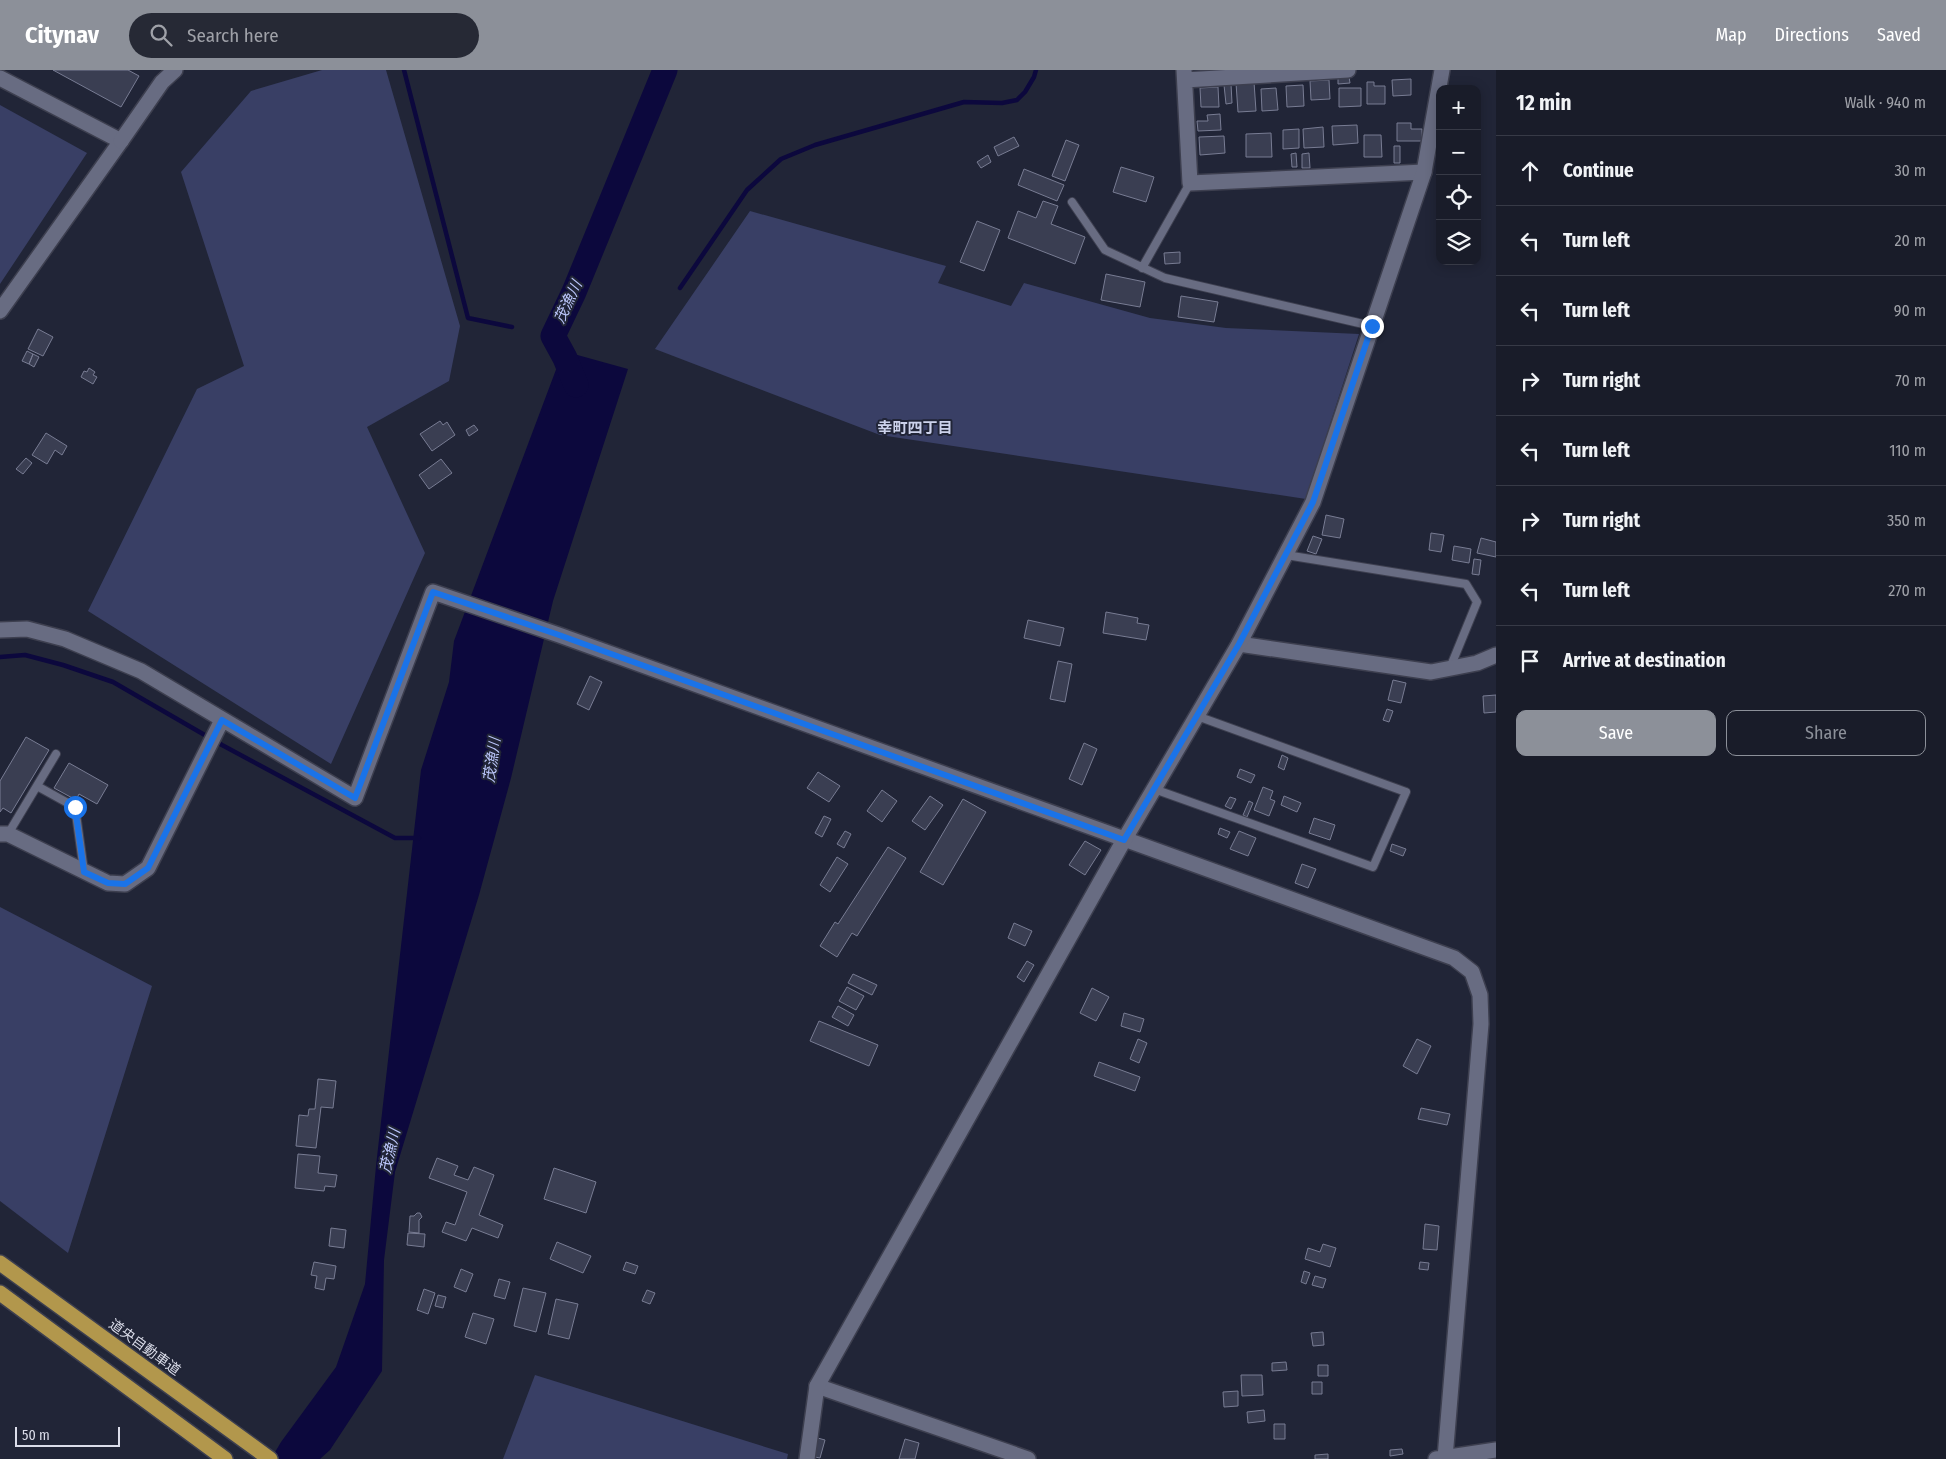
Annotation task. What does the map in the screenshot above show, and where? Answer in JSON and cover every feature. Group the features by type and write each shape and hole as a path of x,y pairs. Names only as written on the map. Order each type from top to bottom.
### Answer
{"highway":[{"name":"道央自動車道","path":"0,1263 270,1459"},
{"path":"0,1293 225,1459"}],"street":[{"path":"0,311 162,82 175,70"},
{"path":"1348,70 1184,75 1190,183 1424,172"},
{"path":"807,1459 817,1386 1124,840 1239,644 1313,502 1424,172 1442,70"},
{"path":"0,78 121,142"},
{"path":"0,630 27,629 65,639 141,670 215,732 355,798 433,592 559,635 1454,958 1472,972 1480,996 1481,1024 1440,1458 1496,1450"},
{"path":"1239,644 1431,672 1477,663 1496,655"},
{"path":"4,834 108,883 125,884 148,868 215,732"},
{"path":"817,1386 1028,1459"}],"lane":[{"path":"1142,268 1190,183"},
{"path":"1072,202 1105,250 1165,278 1372,326"},
{"path":"1286,555 1466,584 1478,602 1450,668"},
{"path":"1154,789 1373,868 1406,792 1197,716"},
{"path":"4,834 37,786 56,754"},
{"path":"37,786 75,807 84,872"}],"shaded area":[{"path":"322,70 386,70 460,326 449,381 367,427 425,553 331,764 88,611 197,389 244,366 181,172 251,91"},
{"path":"0,105 87,153 0,284"},
{"path":"750,211 946,266 938,283 1011,306 1024,283 1150,318 1226,328 1359,334 1306,499 880,435 655,349"},
{"path":"0,907 152,986 68,1253 0,1201"},
{"path":"535,1375 788,1454 787,1459 503,1459"}],"water":[{"path":"563,351 628,369 553,601 511,778 479,895 395,1172 384,1260 382,1371 330,1450 320,1459 271,1459 281,1442 336,1367 365,1284 376,1166 421,770 449,682 454,641"}],"building":[{"path":"53,70 128,70 139,76 121,107"},
{"path":"1349,77 1350,83 1338,84 1338,78"},
{"path":"1411,79 1411,95 1393,96 1392,80"},
{"path":"1329,80 1330,99 1311,100 1310,81"},
{"path":"1254,82 1256,111 1238,112 1236,83"},
{"path":"1367,82 1374,82 1374,86 1385,86 1385,104 1367,104"},
{"path":"1231,84 1232,103 1226,104 1224,85"},
{"path":"1303,85 1304,106 1287,107 1286,86"},
{"path":"1218,87 1219,107 1201,107 1200,88"},
{"path":"1276,88 1278,110 1262,111 1261,89"},
{"path":"1339,88 1361,88 1361,106 1339,107"},
{"path":"1220,114 1221,130 1198,131 1197,121 1208,121 1207,115"},
{"path":"1397,123 1411,123 1411,129 1422,129 1422,141 1397,141"},
{"path":"1357,125 1358,143 1333,145 1332,126"},
{"path":"1323,127 1324,147 1304,148 1303,129"},
{"path":"1299,129 1299,148 1283,149 1283,130"},
{"path":"1271,133 1272,157 1246,157 1246,134"},
{"path":"1364,135 1381,135 1382,157 1364,157"},
{"path":"1224,136 1225,153 1200,155 1199,137"},
{"path":"1014,137 1019,146 998,156 994,147"},
{"path":"1066,140 1079,145 1065,181 1052,176"},
{"path":"1394,146 1400,146 1400,163 1394,163"},
{"path":"1296,153 1297,167 1292,167 1291,154"},
{"path":"1309,153 1310,168 1302,168 1302,154"},
{"path":"988,155 991,162 981,168 977,162"},
{"path":"1121,167 1154,177 1146,202 1113,192"},
{"path":"1024,169 1064,185 1057,201 1018,185"},
{"path":"1043,201 1058,206 1051,224 1085,237 1075,264 1008,238 1018,211 1036,218"},
{"path":"977,221 1000,230 984,271 960,262"},
{"path":"1180,252 1180,263 1165,264 1164,253"},
{"path":"1106,274 1145,282 1140,307 1101,300"},
{"path":"1181,296 1218,302 1214,322 1178,317"},
{"path":"38,329 53,337 43,356 28,349"},
{"path":"27,351 33,354 29,364 22,361"},
{"path":"33,354 39,357 34,367 29,364"},
{"path":"89,368 95,372 93,375 97,377 93,384 81,377 84,371 87,372"},
{"path":"440,421 443,425 447,422 455,435 432,451 420,434"},
{"path":"474,425 478,430 469,436 466,430"},
{"path":"46,433 67,446 62,455 55,450 47,464 32,455"},
{"path":"26,458 32,463 23,474 16,469"},
{"path":"441,459 452,473 429,489 419,475"},
{"path":"1326,515 1344,519 1340,538 1322,535"},
{"path":"1431,533 1444,535 1441,552 1429,550"},
{"path":"1313,536 1322,539 1316,554 1307,551"},
{"path":"1481,538 1496,542 1496,557 1477,553"},
{"path":"1454,546 1471,549 1469,563 1452,560"},
{"path":"1474,559 1481,560 1479,575 1472,574"},
{"path":"1106,612 1138,618 1137,623 1149,625 1146,640 1103,633"},
{"path":"1028,620 1064,628 1060,646 1024,638"},
{"path":"1058,661 1072,664 1065,702 1050,699"},
{"path":"590,676 602,682 589,710 577,704"},
{"path":"1393,680 1406,683 1401,703 1388,700"},
{"path":"1496,695 1496,712 1484,713 1483,696"},
{"path":"1387,709 1393,711 1389,722 1383,720"},
{"path":"26,737 49,750 11,813 3,808 0,812 0,781"},
{"path":"1084,743 1097,749 1082,785 1069,779"},
{"path":"1282,755 1288,758 1284,770 1278,767"},
{"path":"69,763 108,785 97,804 79,794 76,800 54,788"},
{"path":"1240,769 1255,775 1251,783 1237,777"},
{"path":"818,772 840,786 829,802 807,788"},
{"path":"1263,787 1273,791 1270,799 1275,801 1269,816 1254,810"},
{"path":"882,790 897,801 882,822 867,811"},
{"path":"930,796 943,805 925,830 912,821"},
{"path":"1284,796 1301,803 1297,812 1281,805"},
{"path":"1230,797 1236,799 1231,809 1225,806"},
{"path":"963,799 986,812 943,885 920,872"},
{"path":"1249,801 1253,803 1247,817 1243,815"},
{"path":"824,816 831,819 822,837 815,833"},
{"path":"1314,818 1335,825 1330,840 1309,833"},
{"path":"1220,828 1230,832 1227,838 1218,834"},
{"path":"845,831 851,834 844,848 837,844"},
{"path":"1239,831 1256,838 1248,856 1230,849"},
{"path":"1085,841 1101,850 1085,875 1069,865"},
{"path":"1392,844 1406,849 1403,856 1390,851"},
{"path":"888,847 906,858 857,936 852,933 837,957 820,946 835,922 838,924"},
{"path":"837,857 848,864 830,892 820,885"},
{"path":"1302,864 1316,869 1308,888 1295,883"},
{"path":"1014,923 1032,931 1025,946 1008,938"},
{"path":"1027,961 1034,965 1024,982 1017,977"},
{"path":"853,974 877,985 872,995 848,983"},
{"path":"847,987 864,996 856,1010 839,1001"},
{"path":"1092,988 1109,997 1096,1021 1080,1013"},
{"path":"838,1006 854,1015 848,1026 832,1017"},
{"path":"1124,1013 1144,1019 1140,1032 1121,1026"},
{"path":"819,1021 878,1045 869,1066 810,1041"},
{"path":"1138,1039 1147,1043 1139,1063 1130,1059"},
{"path":"1417,1039 1431,1046 1417,1074 1403,1066"},
{"path":"1099,1062 1140,1077 1135,1091 1094,1076"},
{"path":"318,1079 336,1081 333,1108 321,1107 316,1148 296,1146 299,1115 308,1116 309,1109 315,1109"},
{"path":"1421,1108 1450,1114 1447,1125 1418,1119"},
{"path":"298,1154 320,1156 318,1173 337,1175 335,1187 325,1186 324,1191 295,1188"},
{"path":"437,1158 458,1166 454,1175 468,1180 474,1167 494,1175 479,1215 503,1225 498,1238 472,1228 466,1241 442,1232 446,1222 455,1225 467,1192 429,1178"},
{"path":"554,1168 596,1182 586,1213 544,1199"},
{"path":"420,1213 422,1217 419,1220 419,1233 409,1232 410,1216 414,1216"},
{"path":"1425,1224 1439,1226 1437,1250 1423,1249"},
{"path":"331,1228 346,1230 344,1248 329,1246"},
{"path":"408,1233 425,1234 424,1247 407,1245"},
{"path":"557,1242 591,1256 583,1273 550,1259"},
{"path":"1323,1244 1336,1248 1330,1267 1305,1259 1308,1248 1320,1252"},
{"path":"314,1262 336,1266 334,1279 326,1278 324,1290 315,1288 317,1276 311,1275"},
{"path":"626,1262 638,1266 635,1274 623,1270"},
{"path":"1420,1262 1429,1263 1428,1270 1419,1269"},
{"path":"461,1269 473,1274 466,1292 454,1287"},
{"path":"1304,1271 1310,1273 1306,1284 1301,1282"},
{"path":"1315,1276 1326,1279 1323,1288 1312,1285"},
{"path":"499,1279 510,1282 505,1299 494,1296"},
{"path":"523,1288 546,1293 536,1332 514,1326"},
{"path":"424,1289 435,1293 428,1314 417,1310"},
{"path":"647,1290 655,1293 650,1304 642,1301"},
{"path":"438,1295 446,1297 443,1308 435,1306"},
{"path":"556,1299 578,1304 569,1339 548,1334"},
{"path":"473,1313 494,1319 486,1344 465,1337"},
{"path":"1323,1332 1324,1345 1313,1346 1311,1333"},
{"path":"1286,1362 1287,1370 1272,1371 1272,1363"},
{"path":"1318,1365 1328,1365 1328,1376 1318,1376"},
{"path":"1241,1375 1262,1375 1263,1395 1242,1396"},
{"path":"1312,1382 1322,1382 1322,1394 1312,1394"},
{"path":"1238,1391 1238,1406 1224,1407 1223,1392"},
{"path":"1264,1410 1265,1421 1248,1423 1247,1412"},
{"path":"1274,1424 1285,1424 1285,1439 1274,1439"},
{"path":"814,1437 825,1440 820,1458 810,1456"},
{"path":"905,1439 919,1443 915,1459 899,1459"},
{"path":"1402,1449 1403,1454 1390,1456 1390,1450"},
{"path":"1328,1454 1328,1459 1315,1459 1315,1455"}],"waterway":[{"path":"404,70 468,318 512,327"},
{"name":"茂漁川","path":"576,385 565,358 553,336 574,292 665,70"},
{"path":"680,288 747,190 781,159 815,145 964,102 1002,103 1017,100 1025,92 1036,70"},
{"path":"0,657 25,655 63,665 113,682 222,745 395,838 419,838"}],"district":[{"name":"幸町四丁目","path":"915,428"}],"route":[{"path":"75,807 84,872 108,883 125,884 148,868 222,720 355,798 433,592 559,635 1124,840 1239,644 1313,502 1372,326"}]}
